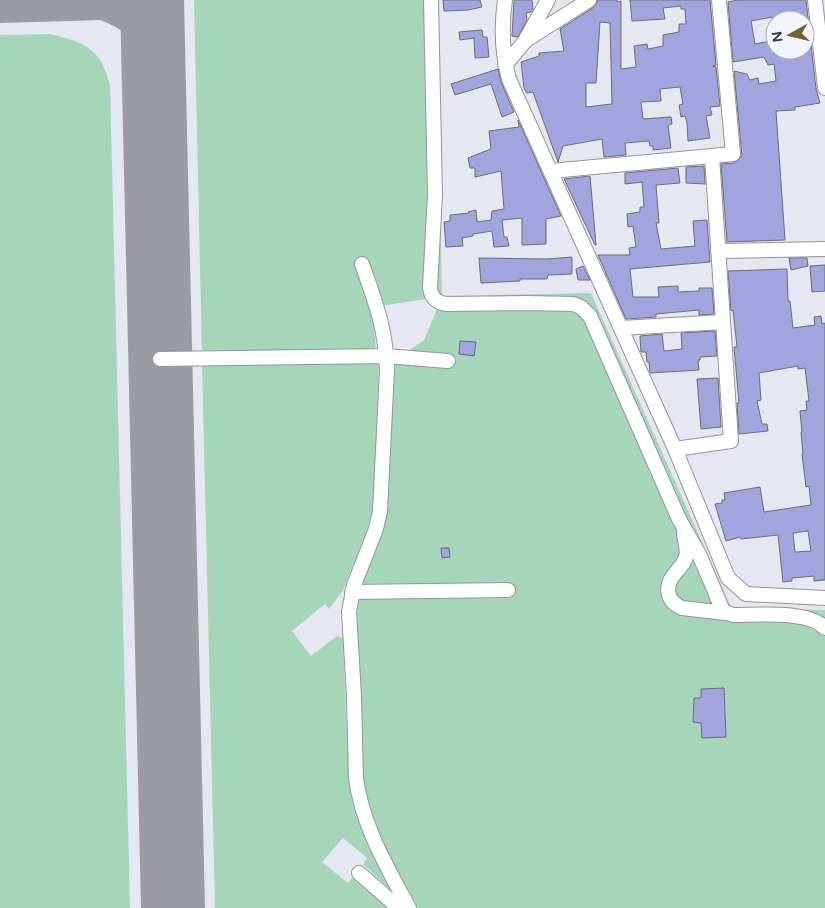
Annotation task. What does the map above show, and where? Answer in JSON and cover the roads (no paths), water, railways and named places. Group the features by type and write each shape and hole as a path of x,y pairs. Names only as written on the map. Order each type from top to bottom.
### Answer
{"street":[{"path":"430,0 435,195 431,294 439,303 446,304 573,304 590,316 683,526 699,554 721,607 726,613"},
{"path":"505,0 502,37 505,65 509,79 675,449 728,578 746,594 825,598"},
{"path":"505,65 526,40 548,0"},
{"path":"526,40 589,0"},
{"path":"551,171 734,154 719,0"},
{"path":"815,0 822,36 825,88"},
{"path":"675,449 731,441 712,156"},
{"path":"718,251 825,249"},
{"path":"362,264 379,311 386,356 380,511 376,529 352,592 349,622 358,792 365,818 408,908"},
{"path":"621,328 723,322"},
{"path":"160,359 386,356 448,360"},
{"path":"683,526 687,548 686,557 682,565 670,578 668,590 669,596 676,606 733,615 803,616 816,620 825,628"},
{"path":"352,592 508,590"},
{"path":"358,873 399,908"}]}
